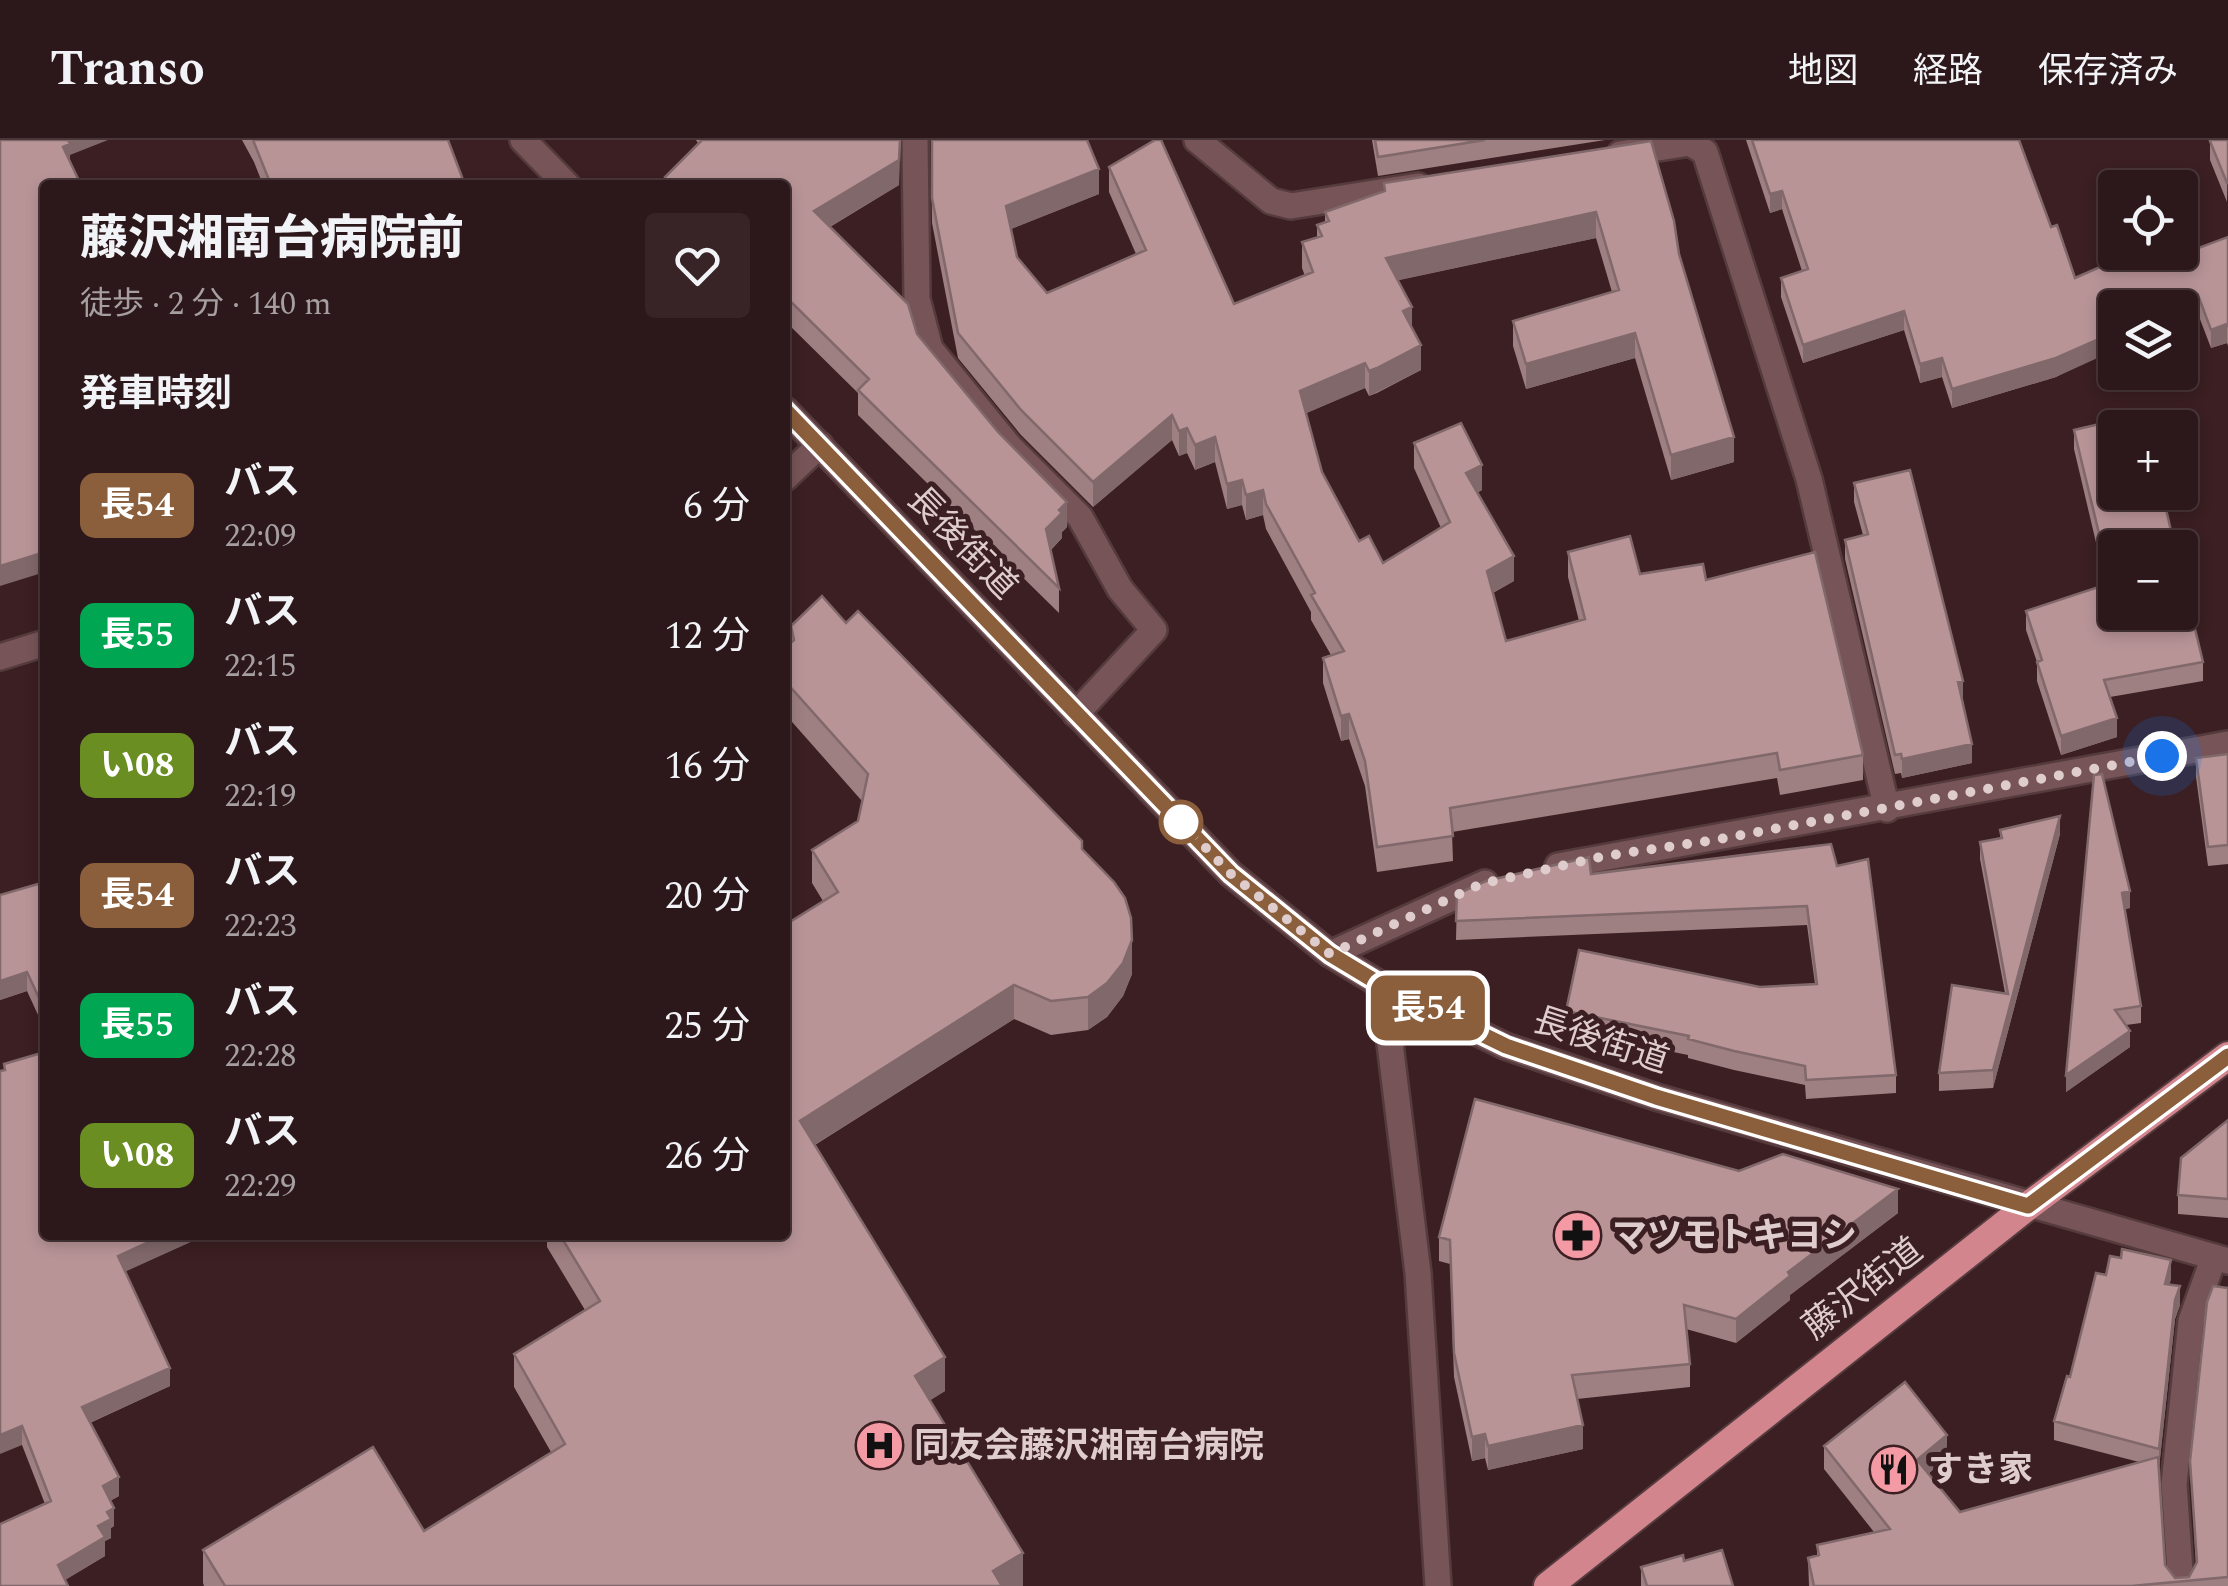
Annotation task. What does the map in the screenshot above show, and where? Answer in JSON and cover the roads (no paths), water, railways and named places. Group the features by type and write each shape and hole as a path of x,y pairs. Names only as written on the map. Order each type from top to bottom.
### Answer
{"highway":[{"name":"藤沢街道","path":"1548,1586 2028,1206 2228,1056"}],"street":[{"path":"523,140 561,180"},
{"path":"914,140 917,299 930,349 1009,446 1080,517 1120,589 1154,630 1076,714"},
{"path":"1197,140 1271,200 1291,206 1443,182"},
{"path":"1595,158 1690,143 1704,152 1809,479 1887,809"},
{"name":"長後街道","path":"790,415 1231,874 1330,954 1383,986 1506,1046 1656,1097 2221,1259"},
{"path":"790,473 820,445"},
{"path":"0,657 40,644"},
{"path":"1330,954 1481,884 1605,856 1715,840 2228,744"},
{"path":"1383,986 1418,1273 1438,1586"},
{"path":"2181,1586 2174,1484 2191,1321 2221,1259"}],"place":[{"name":"マツモトキヨシ","path":"1577,1236"},
{"name":"同友会藤沢湘南台病院","path":"879,1446"},
{"name":"すき家","path":"1893,1470"}]}
